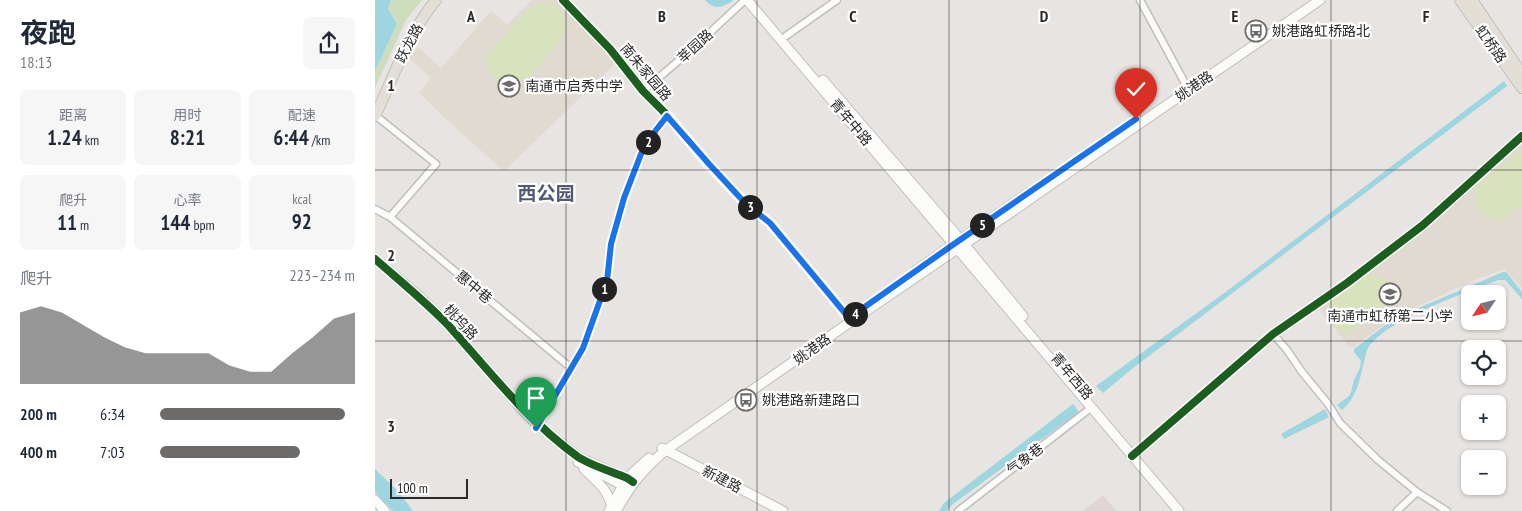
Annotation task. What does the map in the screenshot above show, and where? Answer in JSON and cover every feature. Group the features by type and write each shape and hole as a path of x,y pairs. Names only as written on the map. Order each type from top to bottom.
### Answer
{"main road":[{"name":"跃龙路","path":"375,100 390,64 409,29 429,0"},
{"name":"跃龙路","path":"375,115 402,54 417,26 436,0"},
{"name":"青年中路","path":"746,0 959,244"},
{"name":"青年中路","path":"755,0 959,244"},
{"name":"姚港路","path":"612,510 637,468 849,318 959,244 1310,0"},
{"name":"姚港路","path":"664,449 872,307 959,244 1040,192 1320,0"},
{"name":"虹桥路","path":"1460,0 1518,77"},
{"name":"虹桥路","path":"1472,0 1518,77"},
{"name":"青年西路","path":"959,244 1092,407 1186,511"},
{"name":"青年西路","path":"959,244 1051,350 1179,511"},
{"name":"桃坞路","path":"375,259 419,296 442,319 554,445 577,462 628,483"},
{"name":"桃坞路","path":"537,426 580,458 628,483"},
{"name":"新建路","path":"664,449 783,511"},
{"path":"577,462 609,495 612,510"},
{"path":"375,500 385,511"}],"street":[{"name":"南朱家园路","path":"563,0 610,49 643,91 746,204 770,223 849,318"},
{"name":"莘园路","path":"643,91 691,51 746,0"},
{"path":"786,36 837,0"},
{"path":"1140,0 1187,85"},
{"path":"375,115 436,164 390,217"},
{"path":"537,426 583,348 607,281 611,244 624,198 641,154 667,116"},
{"path":"1134,454 1273,334 1347,283 1423,225 1522,136"},
{"name":"惠中巷","path":"375,209 390,217 571,368"},
{"path":"1273,334 1329,405 1340,424 1378,460 1417,492 1447,511"},
{"name":"气象巷","path":"958,511 1092,407"},
{"path":"1397,511 1417,492"}],"shaded area":[{"name":"南通市启秀中学","path":"532,0 558,0 616,63 504,171 419,93 431,78 409,58 418,47 441,68 491,11 507,24"},
{"path":"1522,141 1522,288 1504,269 1461,285 1398,315 1353,347 1349,347 1318,307 1383,261 1425,228"},
{"path":"1103,495 1116,511 1083,511"}],"green space":[{"path":"391,0 422,0 406,20 375,88 375,71 397,24 388,9"},
{"path":"541,3 553,3 562,13 566,26 563,35 525,80 510,85 498,81 490,71 486,56 528,9"},
{"path":"1522,149 1522,205 1503,221 1484,215 1480,212 1476,202 1476,187"},
{"path":"1366,276 1378,276 1389,284 1390,294 1386,306 1350,333 1338,331 1327,317 1329,304"}],"water":[{"path":"375,0 391,0 388,9 397,24 375,71"},
{"path":"705,0 732,0 733,1 715,7"},
{"path":"1504,81 1507,86 1133,368 1103,393 1096,386 1227,291"},
{"path":"1506,272 1522,292 1522,299 1505,280 1498,280 1485,285 1472,285"},
{"path":"1461,290 1461,295 1407,318 1376,339 1367,350 1354,396 1342,410 1337,405 1349,396 1360,368 1361,361 1354,352 1354,349 1395,318"},
{"path":"1073,404 1079,412 946,511 939,511 944,503"},
{"path":"1325,409 1329,417 1284,439 1281,434"},
{"path":"375,469 399,492 413,511 393,511 375,492"}],"cycle path":[{"path":"563,0 610,49 643,91 668,116 709,165 746,204 770,223 849,318"},
{"path":"1132,456 1273,334 1347,283 1423,225 1522,136"},
{"path":"375,259 440,317 510,395 559,443 583,460 633,482"}],"place":[{"name":"姚港路虹桥路北","path":"1256,31"},
{"name":"南通市启秀中学","path":"509,86"},
{"name":"南通市虹桥第二小学","path":"1390,294"},
{"name":"姚港路新建路口","path":"746,400"}],"district":[{"name":"西公园","path":"546,193"}],"route":[{"path":"536,428 583,348 607,281 611,244 624,198 641,154 667,116 746,204 770,223 849,318 1136,119"}]}
